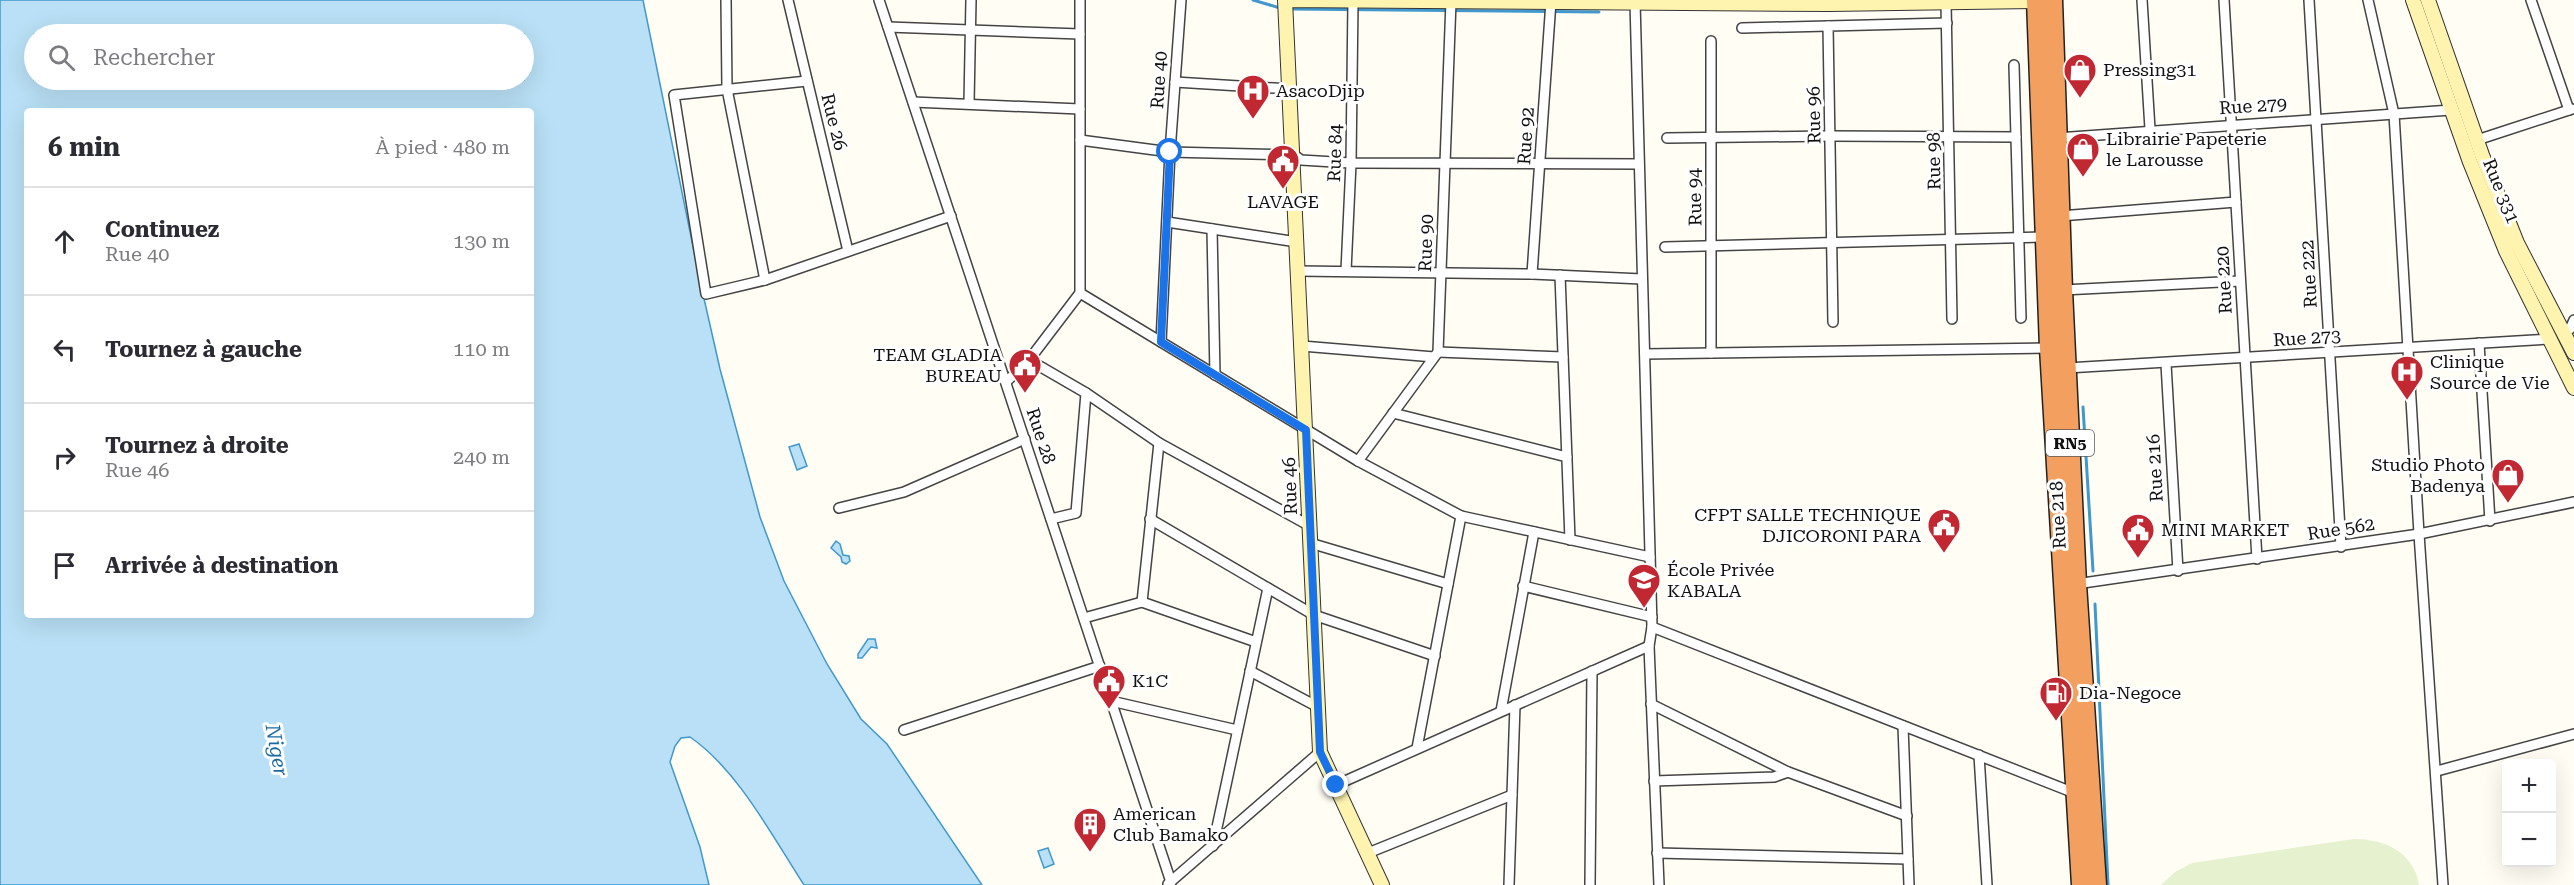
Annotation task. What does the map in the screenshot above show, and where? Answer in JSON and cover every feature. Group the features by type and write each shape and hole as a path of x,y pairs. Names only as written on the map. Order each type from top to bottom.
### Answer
{"highway":[{"name":"Rue 218","path":"2041,0 2057,138 2067,368 2070,585 2081,885"},
{"name":"Rue 218","path":"2041,0 2044,237 2049,348 2097,885"}],"street":[{"path":"726,0 727,89 765,280"},
{"name":"Rue 26","path":"788,0 848,251"},
{"name":"Rue 28","path":"879,0 1100,666 1169,884"},
{"path":"969,103 971,0"},
{"path":"1005,382 1029,360 1080,293 1080,0"},
{"name":"Rue 40","path":"1161,342 1170,152 1181,0"},
{"path":"1285,0 1353,0 1452,8 1551,9 1635,2 1828,4 1887,1 1946,3 2041,0"},
{"name":"Rue 46","path":"1285,0 1320,752 1382,885"},
{"name":"Rue 84","path":"1346,271 1351,163 1353,0"},
{"path":"2142,0 2150,129"},
{"name":"Rue 220","path":"2224,0 2257,559"},
{"name":"Rue 222","path":"2309,0 2341,546"},
{"path":"2368,0 2394,114 2443,885"},
{"name":"Rue 331","path":"2414,0 2451,110 2506,252 2574,388"},
{"name":"Rue 331","path":"2428,0 2477,140 2517,243 2574,353"},
{"path":"2477,140 2571,109 2531,0"},
{"path":"1635,2 1652,622 1648,646 1659,885"},
{"name":"Rue 98","path":"1946,3 1952,319"},
{"name":"Rue 90","path":"1436,355 1442,272 1452,8"},
{"name":"Rue 92","path":"1532,274 1551,9"},
{"path":"1742,28 1947,23"},
{"name":"Rue 96","path":"1828,26 1833,322"},
{"path":"888,27 1080,34"},
{"name":"Rue 94","path":"1711,41 1711,353"},
{"path":"2014,65 2021,318"},
{"path":"807,81 674,95 706,294 765,280 951,216"},
{"path":"1175,82 1290,89"},
{"path":"913,102 1080,109"},
{"name":"Rue 279","path":"2057,138 2150,129 2451,110"},
{"path":"1667,138 2016,137"},
{"path":"1080,140 1170,152 1294,155 1302,160 1351,163 1639,164"},
{"path":"2060,216 2236,202"},
{"path":"1167,222 1297,242"},
{"path":"1212,229 1215,375"},
{"path":"1665,247 2044,237"},
{"path":"1298,271 1532,274 1642,279"},
{"path":"1560,275 1570,540"},
{"path":"2062,290 2241,280"},
{"path":"1080,293 1358,461 1461,516 1650,557"},
{"path":"2563,332 2570,329 2574,320"},
{"name":"Rue 273","path":"2067,368 2166,364 2549,339"},
{"path":"2479,344 2490,521"},
{"path":"1302,345 1436,355 1563,357"},
{"path":"1645,354 2049,348"},
{"path":"1358,461 1436,355"},
{"path":"1029,360 1086,393 1159,443 1310,526"},
{"name":"Rue 216","path":"2166,364 2178,571"},
{"path":"1051,519 1076,513 1086,393"},
{"path":"1393,413 1567,457"},
{"path":"839,508 904,492 1025,439"},
{"path":"1142,602 1159,443"},
{"name":"Rue 562","path":"2070,585 2419,534 2574,502"},
{"path":"1417,748 1461,516"},
{"path":"1150,519 1314,615 1435,656"},
{"path":"1501,711 1534,532"},
{"path":"1310,543 1448,584"},
{"path":"1523,586 1652,622 1903,726 2076,794"},
{"path":"1213,846 1268,588"},
{"path":"1084,618 1142,602 1256,642"},
{"path":"1336,785 1648,646"},
{"path":"904,730 1100,666"},
{"path":"1250,671 1318,707"},
{"path":"1590,885 1592,671"},
{"path":"1111,701 1237,730"},
{"path":"1651,704 1788,772 1906,816"},
{"path":"1509,885 1515,705"},
{"path":"1903,726 1909,885"},
{"path":"2437,771 2574,734"},
{"path":"1169,884 1320,752"},
{"path":"1979,755 1987,885"},
{"path":"1654,781 1774,777 1788,772"},
{"path":"1368,853 1512,795"},
{"path":"1657,853 1908,859"}],"green space":[{"path":"2354,839 2376,842 2396,850 2411,864 2419,885 2161,885 2175,872 2192,863"}],"water":[{"name":"Niger","path":"0,0 643,0 720,369 760,517 784,581 827,664 861,719 887,744 982,885 804,885 767,825 724,767 690,737 681,738 675,746 670,762 700,847 709,885 0,885"},
{"path":"799,444 807,466 797,470 789,447"},
{"path":"836,541 840,544 843,555 849,556 850,561 846,564 831,548"},
{"path":"868,639 875,639 877,648 871,647 862,658 858,658 858,654"},
{"path":"1048,848 1054,864 1044,868 1038,851"}],"waterway":[{"path":"1253,0 1280,8"},
{"path":"1289,9 1599,12"},
{"path":"2083,407 2093,571"},
{"path":"2095,604 2108,885"}],"place":[{"name":"Pressing31","path":"2080,99"},
{"name":"AsacoDjip","path":"1253,120"},
{"name":"Librairie Papeterie le Larousse","path":"2083,178"},
{"name":"LAVAGE","path":"1283,190"},
{"name":"TEAM GLADIA BUREAU","path":"1025,394"},
{"name":"Clinique Source de Vie","path":"2407,401"},
{"name":"Studio Photo Badenya","path":"2508,504"},
{"name":"CFPT SALLE TECHNIQUE DJICORONI PARA","path":"1944,554"},
{"name":"MINI MARKET","path":"2138,559"},
{"name":"École Privée KABALA","path":"1644,609"},
{"name":"K1C","path":"1109,710"},
{"name":"Dia-Negoce","path":"2056,722"},
{"name":"American Club Bamako","path":"1090,853"}],"route":[{"path":"1170,152 1161,342 1306,430 1320,752 1336,785"}]}
